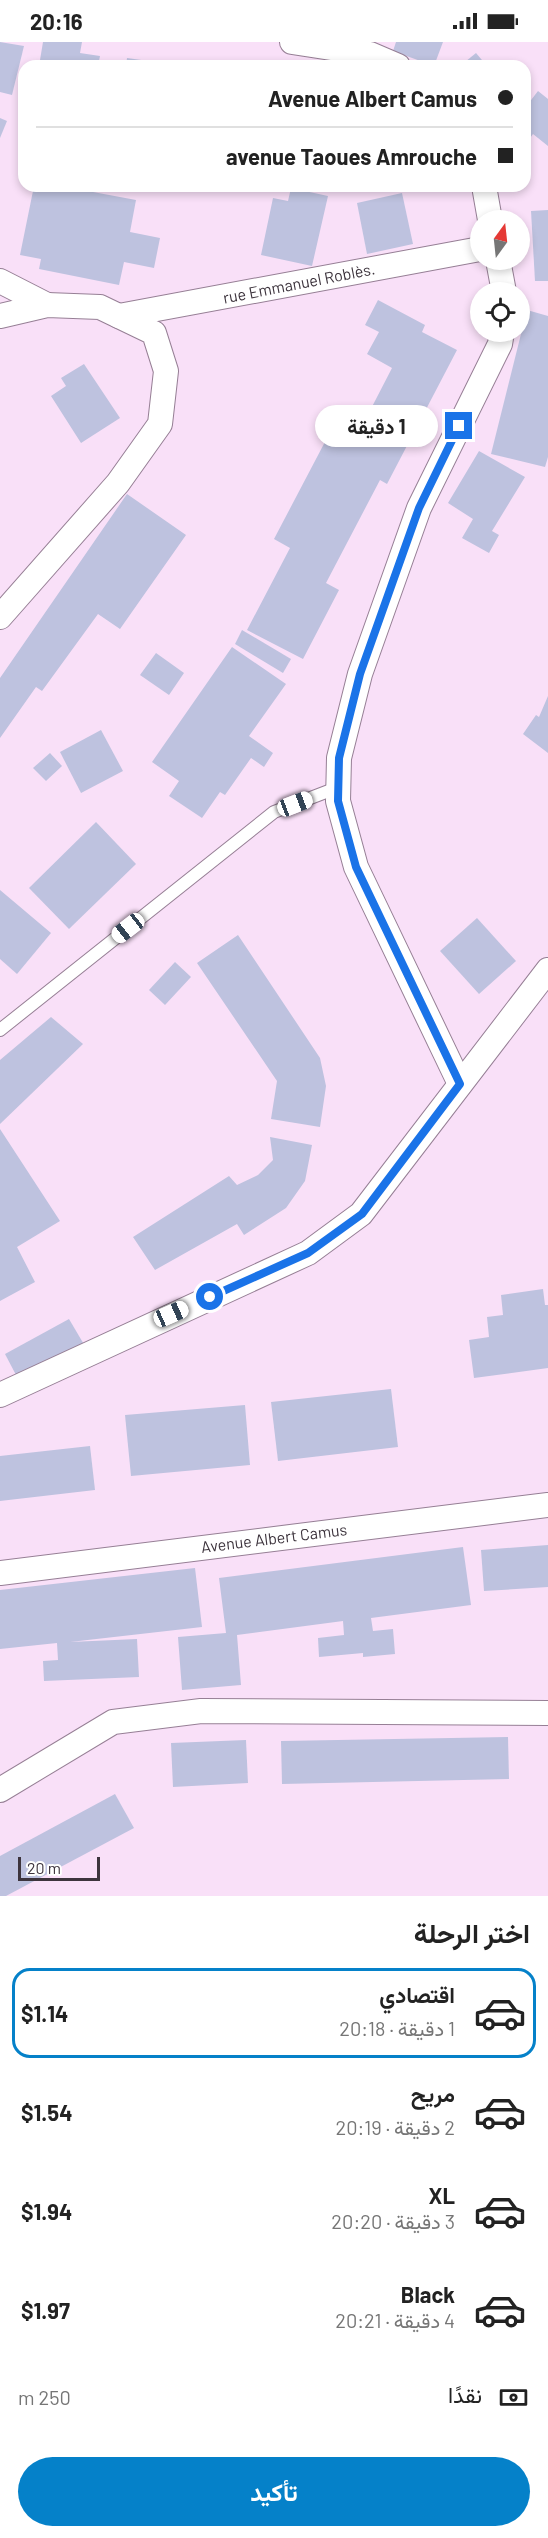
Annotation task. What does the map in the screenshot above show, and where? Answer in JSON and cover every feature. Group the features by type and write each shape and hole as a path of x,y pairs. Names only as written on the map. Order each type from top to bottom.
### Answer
{"street":[{"path":"292,42 370,54 384,60"},
{"path":"485,192 488,210"},
{"name":"rue Emmanuel Roblès.","path":"119,316 470,251"},
{"path":"0,281 47,305"},
{"path":"0,316 47,305 100,307 154,333 166,372 160,424 118,483 0,617"},
{"path":"460,1084 356,867 338,801 339,758 360,674 419,508 500,342"},
{"path":"0,1395 308,1253 362,1214 548,970"},
{"name":"Avenue Albert Camus","path":"0,1573 548,1505"},
{"path":"0,1790 113,1722 201,1711 548,1713"}],"lane":[{"path":"0,1030 274,812 339,787"}],"building":[{"path":"0,42 24,46 21,60 18,60 12,95 0,92"},
{"path":"43,42 82,42 80,53 100,56 99,60 40,60"},
{"path":"396,42 443,42 436,60 418,60 393,51"},
{"path":"476,53 482,60 467,60"},
{"path":"538,91 548,99 548,146 533,134 531,137 531,100"},
{"path":"0,118 7,121 0,138"},
{"path":"33,192 93,192 136,200 130,232 160,238 154,268 124,262 119,285 39,269 41,259 20,255"},
{"path":"290,192 310,192 328,196 312,266 261,255 273,198 288,201"},
{"path":"402,193 413,244 367,254 357,203"},
{"path":"548,210 548,281 535,281 531,211"},
{"path":"378,300 425,325 422,332 457,350 387,484 380,480 326,583 339,590 303,659 247,630 290,548 274,539 337,419 360,430 392,368 367,354 379,332 365,325"},
{"path":"530,311 548,316 548,457 545,467 491,454 519,342 530,342"},
{"path":"84,364 120,418 81,443 51,396 66,386 61,378"},
{"path":"479,451 525,477 492,531 499,535 489,553 462,538 473,519 448,503"},
{"path":"127,494 186,535 120,629 98,614 42,691 36,687 0,738 0,678"},
{"path":"242,630 291,659 283,673 235,644"},
{"path":"232,647 286,684 249,736 273,753 264,767 251,758 225,795 220,792 202,818 169,796 179,781 152,762"},
{"path":"156,653 184,673 169,695 140,675"},
{"path":"548,696 548,753 523,734 536,715 539,717"},
{"path":"101,730 123,771 81,793 60,752"},
{"path":"50,753 62,766 46,781 33,768"},
{"path":"96,822 136,864 69,929 29,888"},
{"path":"0,890 51,933 17,974 0,959"},
{"path":"477,918 516,961 479,994 440,951"},
{"path":"238,935 320,1058 326,1086 320,1127 271,1119 277,1081 197,963"},
{"path":"175,962 191,977 165,1005 149,990"},
{"path":"51,1017 83,1044 0,1124 0,1060"},
{"path":"0,1129 60,1221 17,1247 35,1282 0,1301"},
{"path":"270,1137 312,1145 305,1181 286,1208 244,1235 237,1224 155,1270 133,1237 229,1176 237,1185 258,1175 273,1160"},
{"path":"543,1289 545,1305 548,1305 548,1368 474,1378 469,1340 489,1337 487,1317 503,1315 501,1295"},
{"path":"69,1319 92,1358 26,1394 5,1354"},
{"path":"391,1389 398,1447 278,1461 271,1402"},
{"path":"245,1405 250,1465 131,1476 125,1415"},
{"path":"90,1446 95,1490 0,1501 0,1456"},
{"path":"548,1545 548,1587 484,1591 481,1550"},
{"path":"463,1547 471,1605 371,1618 373,1631 393,1629 395,1654 363,1657 363,1653 319,1657 318,1638 344,1635 343,1621 237,1635 241,1685 182,1690 178,1637 226,1633 219,1578"},
{"path":"195,1568 202,1627 70,1642 137,1639 139,1677 44,1681 43,1661 58,1660 57,1643 0,1649 0,1590"},
{"path":"508,1737 509,1779 282,1784 281,1741"},
{"path":"246,1740 248,1783 173,1787 171,1743"},
{"path":"115,1794 134,1828 6,1896 0,1896 0,1856"}],"route":[{"path":"210,1297 308,1253 362,1214 460,1084 356,867 338,801 339,758 360,674 419,508 459,426"}]}
